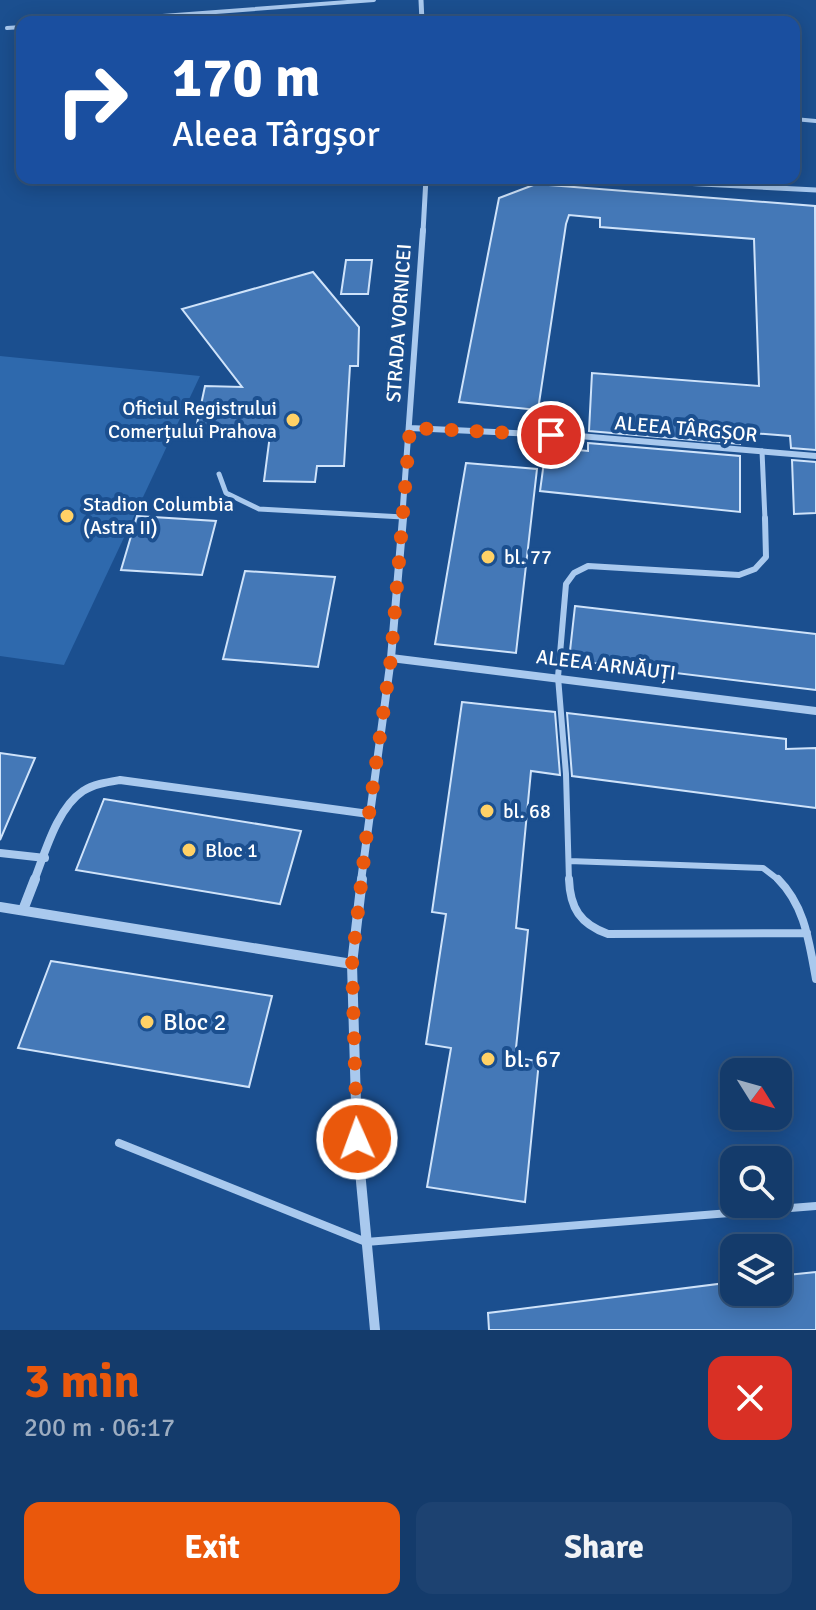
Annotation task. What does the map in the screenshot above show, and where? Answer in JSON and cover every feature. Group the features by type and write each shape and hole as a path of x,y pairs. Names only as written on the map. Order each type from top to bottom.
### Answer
{"street":[{"name":"STRADA VORNICEI","path":"375,1330 357,1139 352,964 391,658 426,184"},
{"path":"702,184 816,190"},
{"name":"ALEEA TÂRGȘOR","path":"410,428 579,436 816,456"},
{"name":"ALEEA ARNĂUȚI","path":"391,658 816,711"},
{"path":"23,910 67,808 79,794 95,784 120,780 369,814"},
{"path":"0,853 45,858"},
{"path":"0,907 352,964"}],"lane":[{"path":"162,16 374,0"},
{"path":"7,28 16,27"},
{"path":"762,451 766,557 755,569 739,575 588,566 574,573 566,584 558,677 570,899 576,915 586,927 608,934 807,933"},
{"path":"219,474 226,493 259,509 403,517"},
{"path":"569,861 763,868 783,879 800,907 816,979"},
{"path":"119,1143 366,1242 816,1206"}],"shaded area":[{"name":"Stadion Columbia (Astra II)","path":"0,356 200,376 64,665 0,656"}],"building":[{"path":"536,184 815,206 816,450 791,448 790,436 740,432 740,444 589,431 592,373 759,386 754,239 600,227 600,218 569,215 566,224 538,410 459,402 499,198"},
{"path":"346,260 372,260 368,294 341,294"},
{"path":"313,272 359,327 358,366 350,366 344,466 317,466 315,482 264,481 270,435 195,433 205,386 242,387 182,309"},
{"path":"588,443 740,456 740,512 540,491 546,447 588,451"},
{"path":"792,460 816,462 816,513 794,514"},
{"name":"bl. 77","path":"466,463 537,469 516,653 435,644"},
{"path":"137,516 216,521 202,575 121,570"},
{"path":"245,571 335,577 318,667 223,659"},
{"path":"575,606 816,634 816,690 569,660"},
{"path":"462,702 555,712 560,775 531,771 516,928 528,930 515,1058 539,1061 525,1202 427,1187 451,1048 426,1044 446,914 432,912"},
{"path":"567,713 786,739 786,749 816,748 816,808 572,776"},
{"path":"0,753 35,758 0,840"},
{"name":"Bloc 1","path":"104,799 301,831 280,904 76,870"},
{"name":"Bloc 2","path":"51,961 272,996 249,1087 18,1048"},
{"path":"816,1272 816,1330 489,1330 488,1313 720,1284 720,1306 792,1306 792,1275"}],"place":[{"name":"Oficiul Registrului Comerțului Prahova","path":"293,420"},
{"name":"Stadion Columbia (Astra II)","path":"67,516"},
{"name":"bl. 77","path":"488,557"},
{"name":"bl. 68","path":"487,811"},
{"name":"Bloc 1","path":"189,850"},
{"name":"Bloc 2","path":"147,1022"},
{"name":"bl. 67","path":"488,1059"}],"route":[{"path":"357,1139 352,964 391,658 410,428 551,435"}]}
